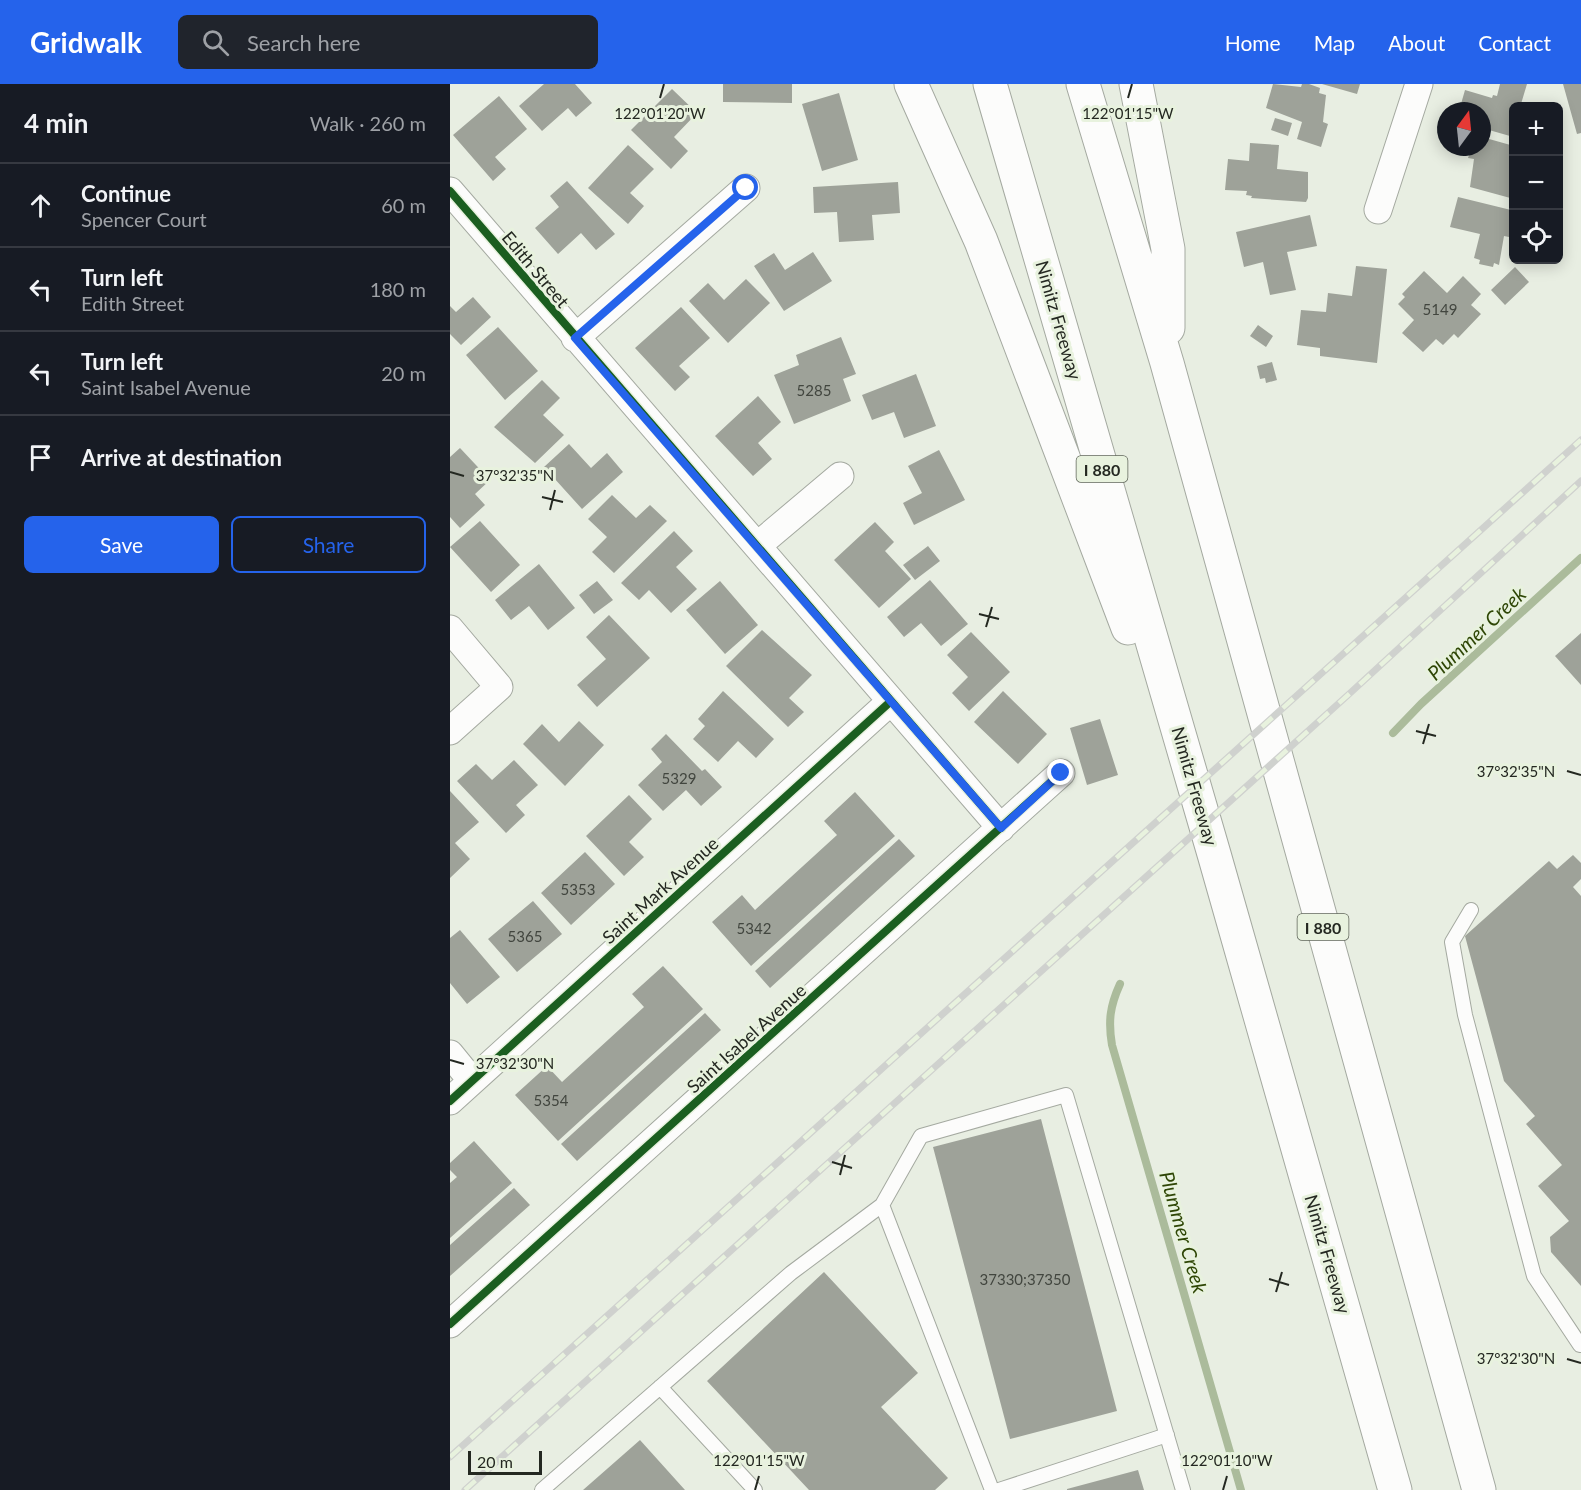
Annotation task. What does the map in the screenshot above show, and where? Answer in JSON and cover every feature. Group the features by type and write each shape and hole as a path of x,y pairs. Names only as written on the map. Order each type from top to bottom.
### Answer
{"highway":[{"path":"911,84 981,241 1214,854"},
{"name":"Nimitz Freeway","path":"990,84 1214,854 1395,1490"},
{"name":"I 880","path":"1083,84 1167,363 1479,1490"},
{"path":"1136,84 1168,249 1167,363"}],"street":[{"path":"1378,210 1419,84"},
{"path":"575,338 746,188"},
{"name":"Edith Street","path":"450,191 1001,828"},
{"path":"757,546 840,476"},
{"path":"450,629 499,687 450,731"},
{"name":"Saint Mark Avenue","path":"450,1101 890,702"},
{"name":"Saint Isabel Avenue","path":"450,1324 1061,773"},
{"path":"450,1054 472,1081"}],"lane":[{"path":"1471,910 1452,942 1465,1015 1534,1276 1581,1347"},
{"path":"542,1490 791,1273 882,1205 921,1136 1066,1095 1183,1490"},
{"path":"882,1205 992,1490"},
{"path":"660,1387 754,1490"},
{"path":"999,1490 1167,1436"}],"building":[{"path":"544,84 575,84 592,103 576,117 568,108 542,131 519,106"},
{"path":"723,84 792,84 792,103 723,102"},
{"path":"1273,84 1301,87 1302,84 1309,84 1320,88 1319,93 1326,95 1323,122 1328,124 1321,147 1297,139 1302,122 1266,108"},
{"path":"1322,84 1360,84 1357,94"},
{"path":"1500,84 1527,84 1522,102 1509,102 1509,136 1491,131 1491,102 1462,102 1465,90 1492,98 1493,95 1497,96"},
{"path":"1563,84 1581,84 1581,133 1577,134"},
{"path":"672,89 697,113 674,137 688,151 671,169 631,130"},
{"path":"839,93 858,160 822,171 802,104"},
{"path":"499,96 527,129 495,157 506,169 493,181 453,135"},
{"path":"1275,118 1292,123 1288,136 1271,130"},
{"path":"1491,140 1509,145 1509,198 1470,187 1474,159 1468,158 1469,156 1491,156"},
{"path":"1250,143 1279,145 1277,169 1308,172 1306,202 1251,198 1252,196 1246,195 1247,191 1225,190 1228,159 1249,161"},
{"path":"628,145 654,169 630,193 644,206 628,224 588,188"},
{"path":"567,181 615,234 596,250 581,233 558,254 535,228 559,207 550,196"},
{"path":"898,182 900,213 872,215 874,240 839,242 837,212 814,213 813,187"},
{"path":"1458,197 1509,210 1509,237 1504,236 1499,265 1494,263 1493,267 1479,264 1480,260 1474,258 1480,234 1450,227"},
{"path":"1310,215 1317,246 1287,252 1296,290 1270,295 1263,262 1244,267 1236,232"},
{"path":"813,252 832,281 784,311 754,266 774,253 785,270"},
{"path":"1356,266 1387,269 1377,363 1320,356 1320,348 1297,345 1301,310 1326,312 1328,293 1352,296"},
{"path":"1515,267 1529,282 1505,305 1491,290"},
{"path":"1424,271 1447,293 1463,276 1481,294 1471,305 1481,314 1458,338 1454,334 1443,345 1436,339 1423,352 1402,333 1414,320 1398,304 1405,297 1402,294"},
{"path":"746,279 770,303 728,343 689,301 708,283 724,300"},
{"path":"473,297 491,317 461,345 450,334 450,306 456,312"},
{"path":"681,307 710,338 679,366 690,377 675,391 635,348"},
{"path":"1258,325 1273,336 1266,347 1250,336"},
{"path":"498,327 538,371 505,400 466,355"},
{"path":"841,337 856,374 843,379 851,401 794,424 774,375 799,365 796,355"},
{"path":"1272,362 1277,380 1266,383 1265,378 1260,379 1257,366"},
{"path":"916,374 936,426 904,438 894,412 872,420 862,395"},
{"path":"542,380 560,398 543,415 564,435 535,463 494,427"},
{"path":"758,396 781,422 758,443 772,459 753,476 715,436"},
{"path":"569,444 591,468 607,453 623,472 582,509 544,467"},
{"path":"460,448 490,480 475,494 485,505 460,528 450,517 450,457"},
{"path":"939,450 965,500 914,525 903,503 922,493 908,466"},
{"path":"612,495 636,518 650,505 667,521 614,573 592,552 607,537 588,519"},
{"path":"480,521 520,565 491,592 450,547"},
{"path":"875,522 894,542 885,551 911,579 879,608 834,560"},
{"path":"674,531 693,551 676,567 697,589 671,613 649,590 639,600 621,583"},
{"path":"928,546 940,561 915,580 903,565"},
{"path":"539,564 575,608 548,630 529,606 511,620 495,600"},
{"path":"930,580 968,624 941,646 921,623 904,637 887,617"},
{"path":"597,581 613,600 594,614 579,595"},
{"path":"720,581 758,625 725,654 686,610"},
{"path":"609,615 650,658 597,707 577,685 606,659 586,637"},
{"path":"762,630 812,675 789,698 804,712 788,727 726,666"},
{"path":"971,632 1010,672 969,711 952,693 968,677 947,655"},
{"path":"1581,633 1581,685 1555,656"},
{"path":"723,691 774,739 756,758 738,741 718,762 693,739 705,726 698,719"},
{"path":"1003,691 1047,734 1018,764 974,722"},
{"path":"1100,719 1118,775 1087,785 1070,728"},
{"path":"579,721 604,745 565,786 523,744 542,724 559,742"},
{"path":"666,734 702,771 705,769 722,787 701,806 686,790 663,811 638,785 662,762 651,749"},
{"path":"514,760 538,785 516,805 525,815 506,833 457,781 476,764 492,780"},
{"path":"450,791 479,822 455,843 470,859 450,878"},
{"path":"855,792 895,836 751,966 712,922 742,895 755,910 837,835 824,821"},
{"path":"629,795 652,819 629,842 644,857 624,876 586,836"},
{"path":"899,839 915,856 770,988 755,971"},
{"path":"585,852 615,884 571,925 541,893"},
{"path":"1573,855 1581,863 1581,879 1573,887 1581,896 1581,1286 1551,1252 1550,1237 1569,1221 1538,1186 1562,1165 1526,1124 1535,1116 1504,1081 1465,936 1549,861 1557,869"},
{"path":"533,901 562,934 517,972 488,939"},
{"path":"460,930 500,977 467,1004 450,983 450,938"},
{"path":"663,966 703,1009 558,1141 515,1095 547,1066 562,1082 644,1007 632,994"},
{"path":"705,1013 721,1030 577,1161 561,1144"},
{"path":"1041,1119 1117,1411 1010,1439 933,1147"},
{"path":"474,1141 512,1183 450,1238 450,1183 457,1177 450,1170 450,1163"},
{"path":"514,1188 530,1205 450,1276 450,1245"},
{"path":"824,1272 918,1373 881,1407 948,1478 935,1490 809,1490 707,1381"},
{"path":"640,1440 685,1490 583,1490"},
{"path":"1138,1470 1144,1490 1067,1490 1067,1489"}],"waterway":[{"name":"Plummer Creek","path":"1393,733 1421,704 1581,558"},
{"name":"Plummer Creek","path":"1120,984 1111,1014 1112,1045 1241,1490"}],"railway":[{"path":"450,1457 1581,440"},
{"path":"465,1490 1348,695 1581,481"}],"cycle path":[{"path":"450,191 1001,828"},
{"path":"450,1101 890,702"},
{"path":"450,1324 1061,773"}],"route":[{"path":"746,188 575,338 1001,828 1061,773"}]}
